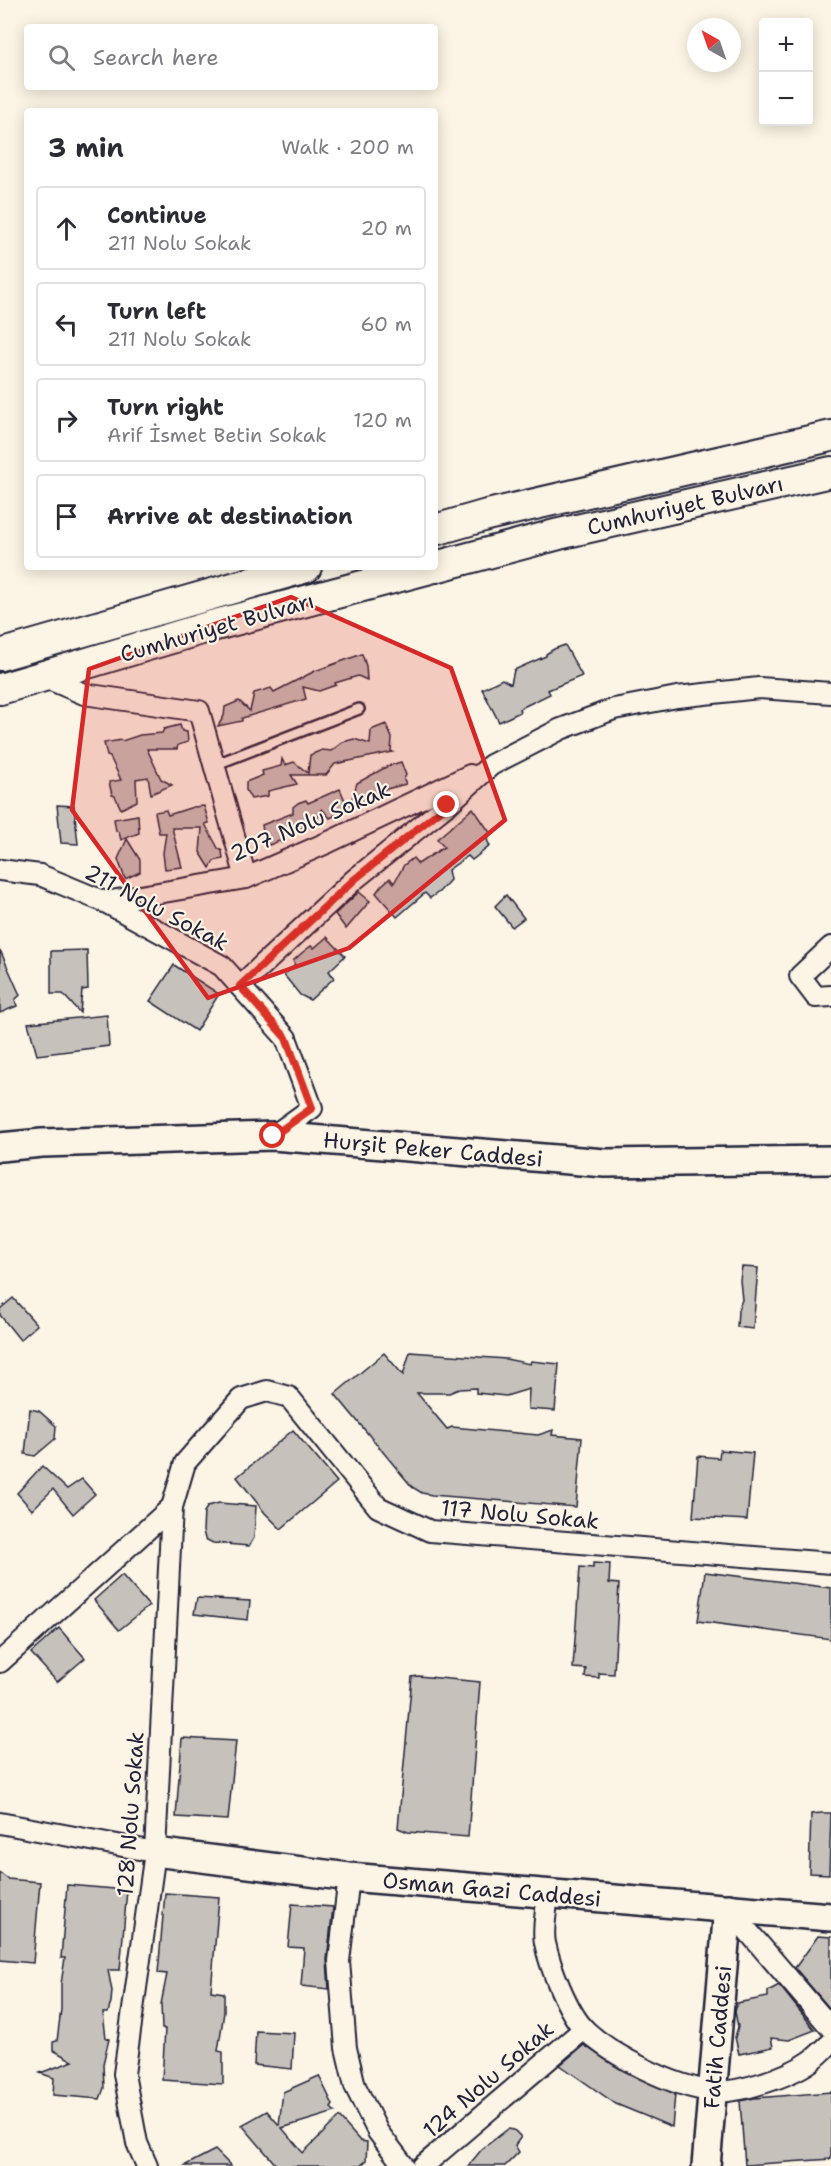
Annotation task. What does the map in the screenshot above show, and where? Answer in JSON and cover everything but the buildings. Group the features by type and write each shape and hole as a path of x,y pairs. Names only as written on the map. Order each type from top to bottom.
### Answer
{"main road":[{"name":"Cumhuriyet Bulvarı","path":"438,529 487,515 831,436"},
{"name":"Cumhuriyet Bulvarı","path":"438,566 559,534 831,472"},
{"name":"Cumhuriyet Bulvarı","path":"0,655 296,570"},
{"name":"Cumhuriyet Bulvarı","path":"0,689 208,627 424,570"}],"street":[{"path":"44,677 84,694 199,711 246,878"},
{"path":"240,986 355,879 447,805 491,765 561,729 614,709 677,697 759,688 831,693"},
{"name":"207 Nolu Sokak","path":"105,902 246,878 329,842 491,765"},
{"name":"211 Nolu Sokak","path":"0,870 40,875 105,902 222,966 286,1038 312,1108 273,1136"},
{"path":"831,947 800,976 816,997 831,996"},
{"name":"Hurşit Peker Caddesi","path":"0,1147 42,1143 273,1136 605,1163 831,1160"},
{"name":"117 Nolu Sokak","path":"185,1463 241,1399 267,1390 289,1397 378,1507 430,1531 831,1563"},
{"name":"128 Nolu Sokak","path":"147,2166 137,2143 124,2074 155,1851 172,1507 185,1463"},
{"path":"0,1662 172,1507"},
{"path":"0,1823 155,1851"},
{"name":"Osman Gazi Caddesi","path":"155,1851 349,1877 831,1917"},
{"path":"349,1877 339,1961 346,2048 355,2086 378,2132 404,2166"},
{"path":"549,1893 544,1941 561,1992 584,2029 620,2056 666,2079 712,2092 751,2086 779,2077 810,2062 831,2043"},
{"path":"728,1908 831,2028"},
{"name":"Fatih Caddesi","path":"706,2166 728,1908"},
{"name":"124 Nolu Sokak","path":"423,2166 584,2029"}],"lane":[{"path":"214,765 359,709"}],"highlighted area":[{"path":"291,597 451,668 505,820 349,948 208,998 72,810 89,669"}],"route":[{"path":"273,1136 312,1108 286,1038 240,986 355,879 447,805"}]}
